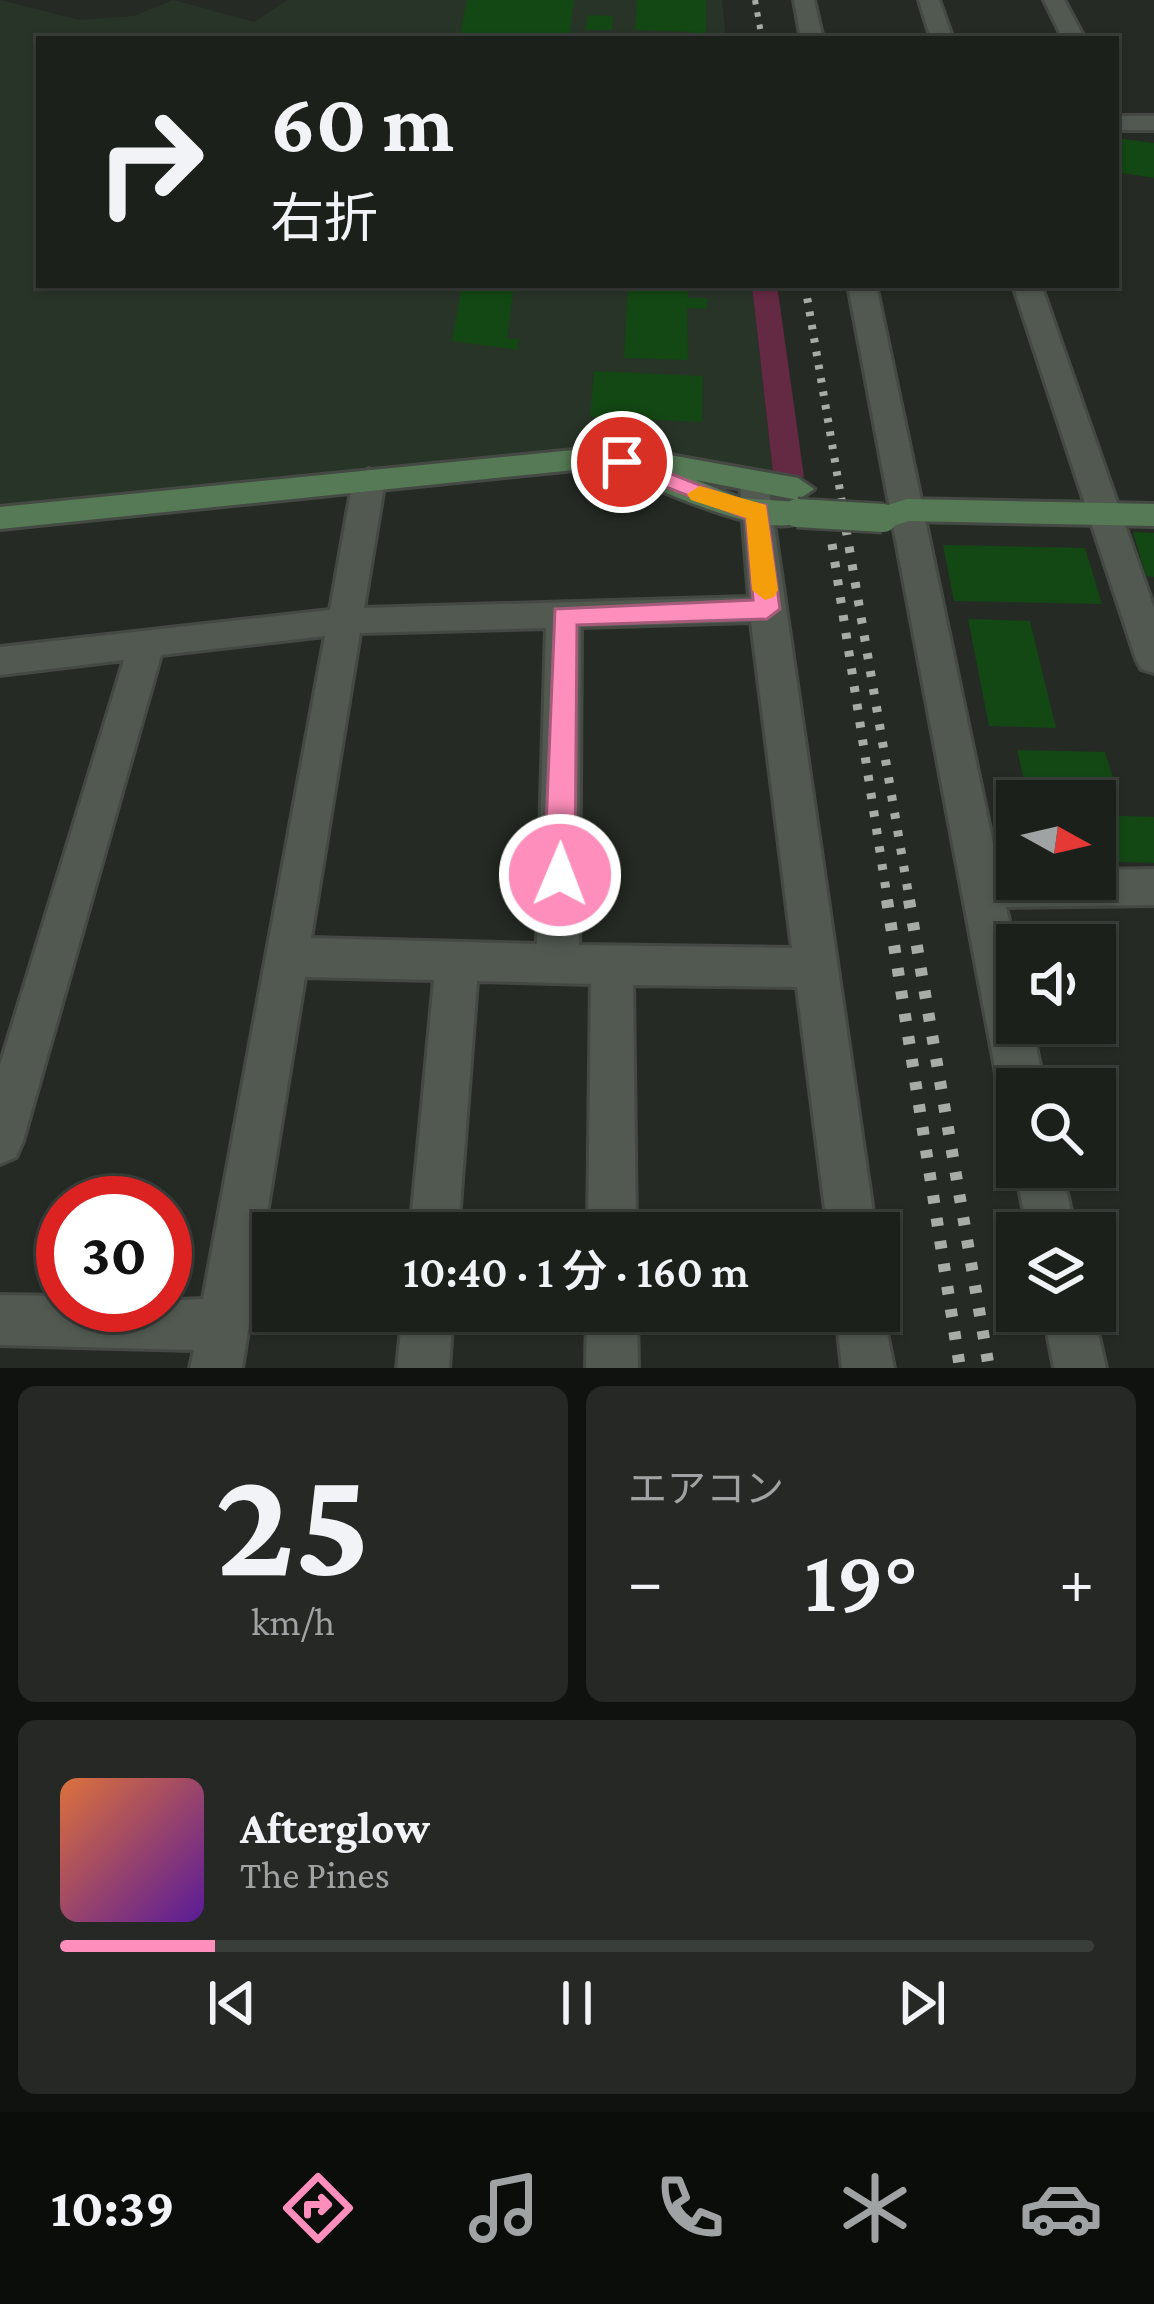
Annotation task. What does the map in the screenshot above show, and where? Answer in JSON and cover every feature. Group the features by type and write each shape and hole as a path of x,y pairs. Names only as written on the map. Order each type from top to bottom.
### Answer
{"street":[{"path":"804,0 811,36"},
{"path":"929,0 941,36"},
{"path":"1054,0 1072,36"},
{"path":"1119,123 1154,123"},
{"path":"862,288 890,509 981,890 1018,1068"},
{"path":"1028,288 1154,658"},
{"path":"3,523 584,459 622,462 736,509 777,499 890,509 1154,515"},
{"path":"0,1320 220,1346 369,480"},
{"path":"777,499 767,609 848,1212"},
{"path":"0,661 344,621 767,609"},
{"path":"558,961 564,616"},
{"path":"0,1141 147,644"},
{"path":"981,890 1154,887"},
{"path":"287,957 558,961 612,968 819,968"},
{"path":"436,1212 457,961"},
{"path":"612,968 612,1212"},
{"path":"423,1368 426,1332"},
{"path":"612,1332 612,1368"},
{"path":"864,1332 868,1368"},
{"path":"1072,1332 1080,1368"}],"shaded area":[{"path":"0,0 79,20 134,16 173,0 254,22 287,0 722,0 726,36 36,36 36,288 752,288 773,473 605,449 0,506"},
{"path":"752,288 777,288 804,477 773,473"}],"building":[{"path":"467,0 574,0 569,36 460,36"},
{"path":"637,0 706,0 706,36 635,30"},
{"path":"588,15 613,16 612,30 585,30"},
{"path":"1119,138 1154,143 1154,178 1119,172"},
{"path":"461,288 514,288 507,339 519,339 517,350 452,341"},
{"path":"628,288 687,288 688,298 707,298 707,309 687,308 688,360 624,358"},
{"path":"594,371 703,376 702,422 590,417"},
{"path":"1133,532 1154,533 1154,577 1146,576"},
{"path":"943,545 1085,548 1102,604 954,601"},
{"path":"968,619 1030,621 1056,728 989,726"},
{"path":"1017,750 1105,752 1114,780 1024,780"},
{"path":"1116,816 1154,817 1154,863 1116,862"}],"railway":[{"path":"755,0 761,36"},
{"path":"806,288 847,532"},
{"path":"846,529 910,903"},
{"path":"832,544 888,903"},
{"path":"887,900 960,1368"},
{"path":"909,900 989,1368"}],"slow traffic":[{"path":"700,494 736,509 758,511 765,590"}],"route":[{"path":"560,875 564,616 767,609 758,511 736,509 622,462"}]}
